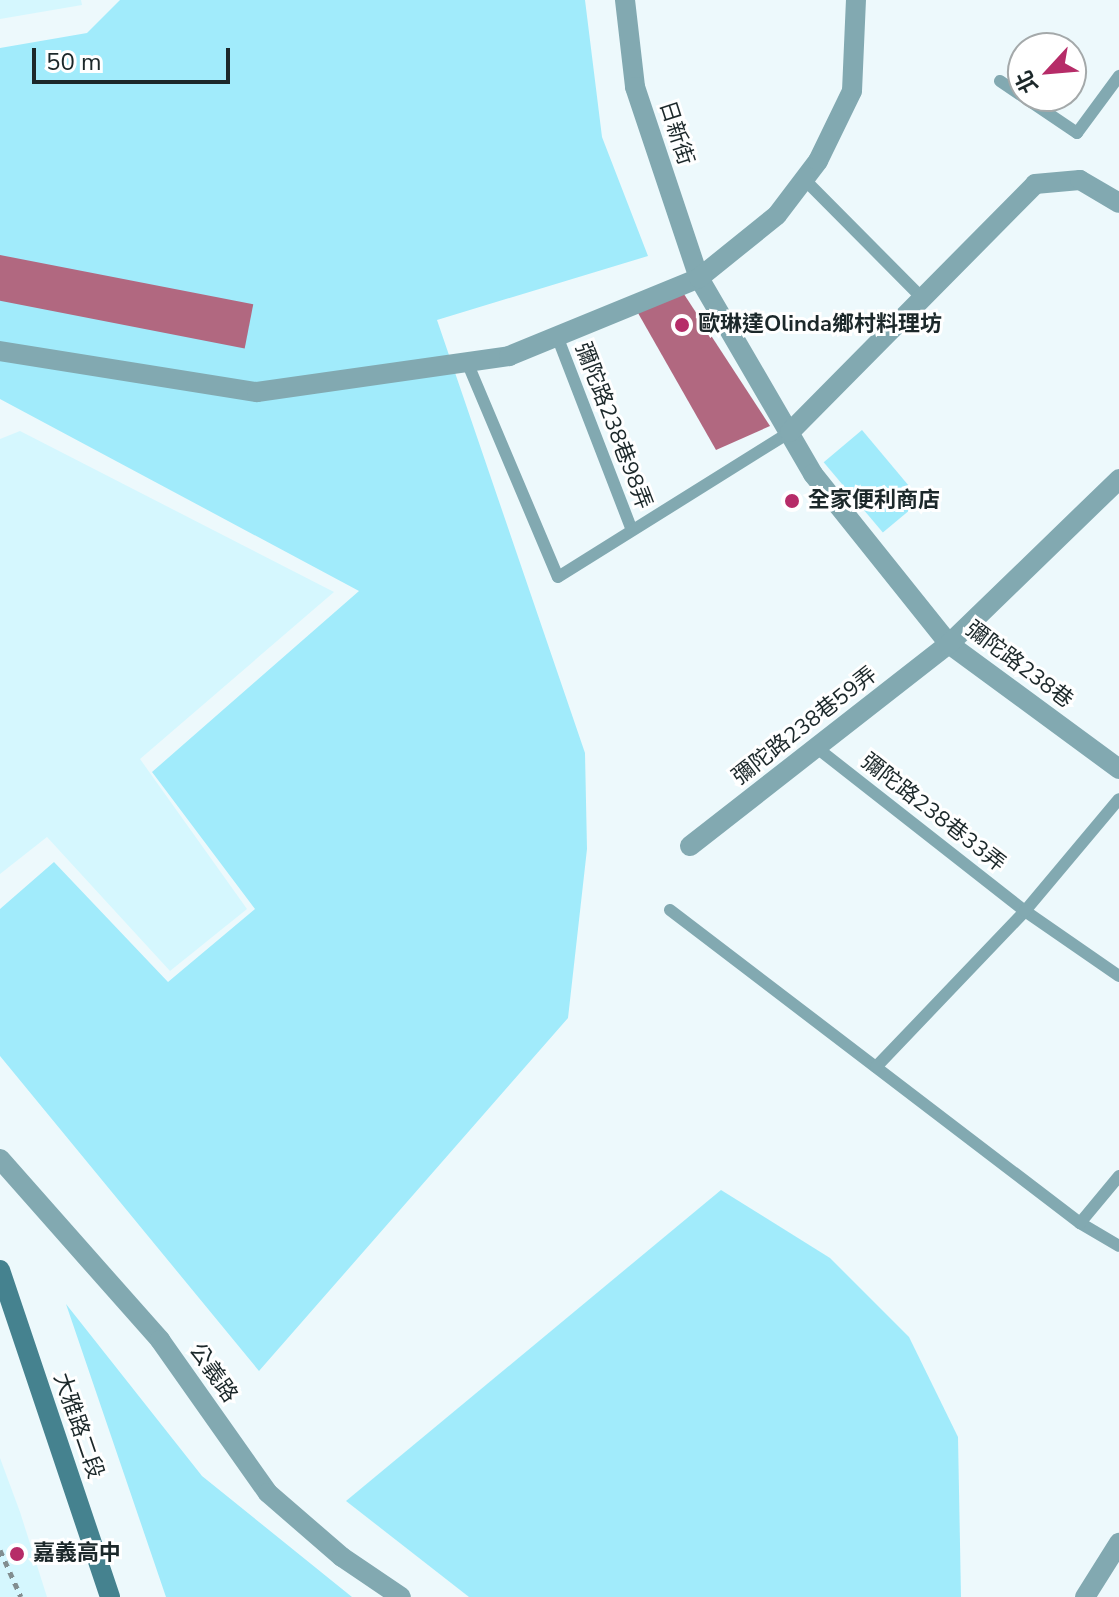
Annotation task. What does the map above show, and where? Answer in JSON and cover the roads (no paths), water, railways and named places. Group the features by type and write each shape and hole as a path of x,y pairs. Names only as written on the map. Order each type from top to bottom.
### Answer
{"main road":[{"name":"大雅路二段","path":"0,1270 110,1597"}],"street":[{"name":"日新街","path":"625,0 635,87 699,278"},
{"path":"0,351 257,392 509,356 699,278 777,215 804,179 852,91 856,0"},
{"path":"790,432 1035,184 1080,180 1119,203"},
{"name":"彌陀路238巷","path":"699,278 813,474 949,644 1119,769"},
{"name":"彌陀路238巷59弄","path":"690,846 949,644 1119,479"},
{"name":"公義路","path":"0,1159 160,1340 268,1493 342,1557 401,1597"},
{"path":"1085,1597 1119,1543"}],"lane":[{"path":"1000,81 1077,133 1119,76"},
{"path":"804,179 923,299"},
{"name":"彌陀路238巷98弄","path":"557,336 632,530"},
{"path":"467,362 558,577 790,432"},
{"name":"彌陀路238巷33弄","path":"817,748 1025,911 1119,976"},
{"path":"876,1067 1025,911 1119,799"},
{"path":"670,910 1080,1223 1119,1246"},
{"path":"1080,1223 1119,1176"}],"place":[{"name":"歐琳達Olinda鄉村料理坊","path":"682,325"},
{"name":"全家便利商店","path":"792,501"},
{"name":"嘉義高中","path":"17,1554"}]}
